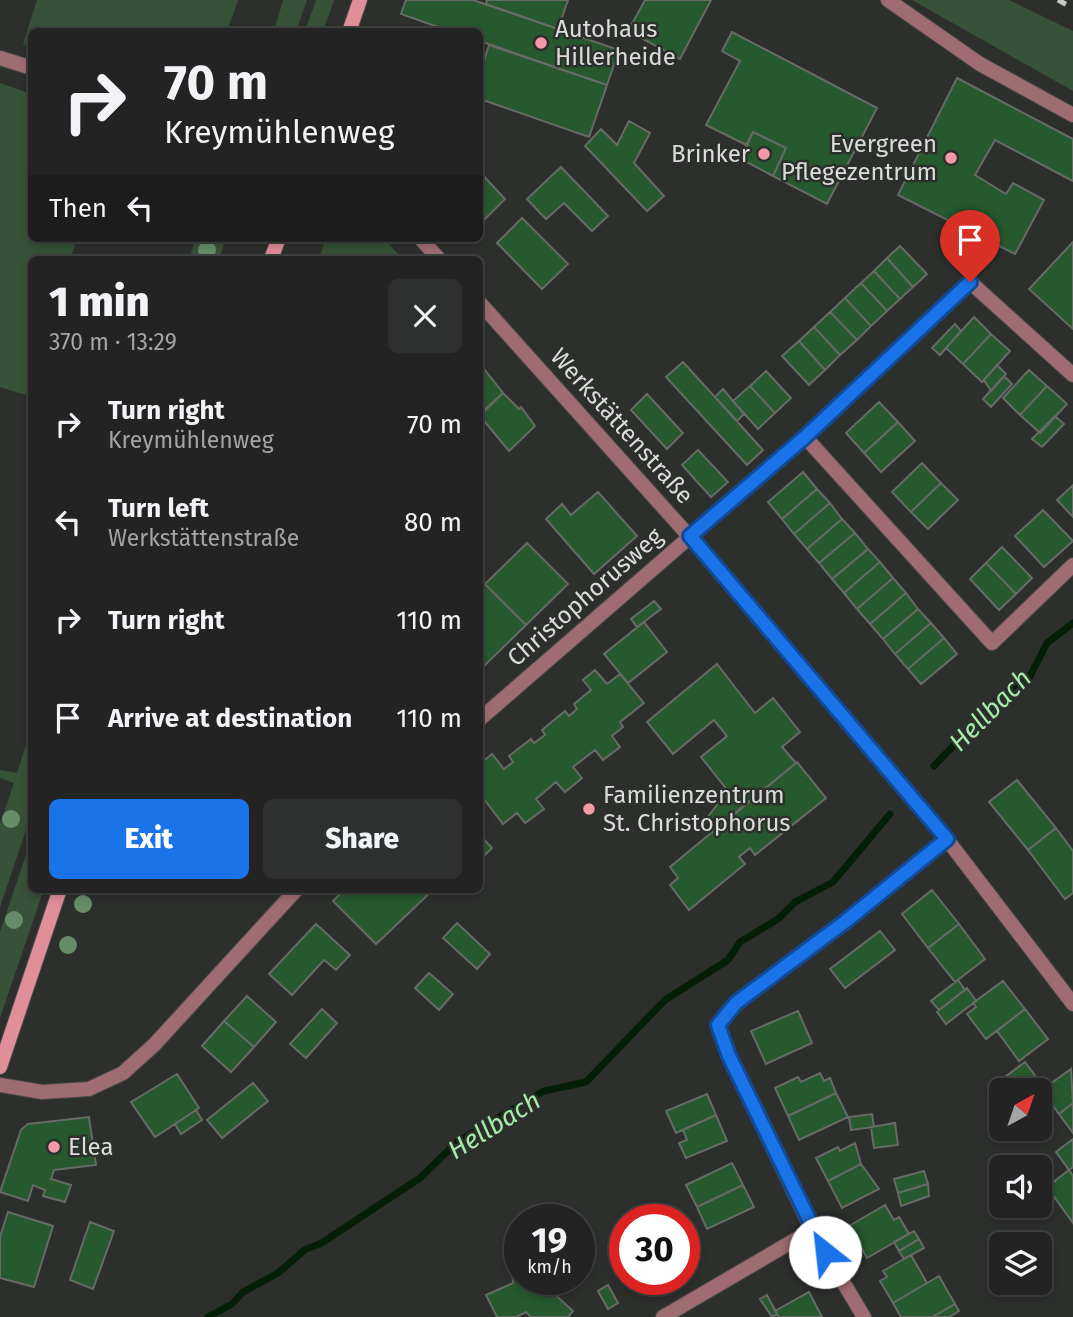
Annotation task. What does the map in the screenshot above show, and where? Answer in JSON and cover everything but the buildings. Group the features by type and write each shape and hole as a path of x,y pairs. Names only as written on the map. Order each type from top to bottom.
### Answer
{"main road":[{"path":"350,28 360,0"},
{"path":"0,1067 59,893"}],"street":[{"path":"888,0 971,58 1073,115"},
{"path":"0,58 28,67"},
{"path":"424,242 436,256"},
{"name":"Christophorusweg","path":"483,716 805,437 970,282 1073,375"},
{"name":"Werkstättenstraße","path":"483,306 690,536 947,839 1073,1004"},
{"path":"805,437 992,643 1073,565"},
{"path":"864,1317 812,1230 729,1056 718,1025 736,1003 846,921 947,839"},
{"path":"0,1085 42,1092 89,1088 122,1073 155,1045 293,893"},
{"path":"663,1317 812,1230"}],"green space":[{"path":"37,0 238,0 228,28 28,28"},
{"path":"283,0 307,0 297,28 275,28"},
{"path":"316,0 334,0 324,28 306,28"},
{"path":"912,0 1009,0 1073,31 1073,91"},
{"path":"28,28 28,46 23,44"},
{"path":"0,83 28,93 28,242 76,242 71,256 28,256 28,387 25,395 0,387"},
{"path":"195,242 225,242 220,256 190,256"},
{"path":"325,242 387,242 400,256 320,256"},
{"path":"28,738 28,824 0,907 0,824 14,783 0,778 0,770 17,773"},
{"path":"28,849 28,893 43,893 0,1018 0,932"}],"waterway":[{"name":"Hellbach","path":"934,766 1001,696 1020,681 1027,682 1047,643 1073,623"},
{"name":"Hellbach","path":"208,1317 232,1304 243,1292 278,1273 306,1249 320,1244 420,1178 457,1142 544,1091 586,1082 665,1000 728,960 740,942 778,919 795,902 833,882 890,814"}],"railway":[{"path":"1058,0 1073,8"}],"place":[{"name":"Autohaus Hillerheide","path":"541,43"},
{"name":"Brinker","path":"764,154"},
{"name":"Evergreen Pflegezentrum","path":"951,158"},
{"name":"Familienzentrum St. Christophorus","path":"589,809"},
{"name":"Elea","path":"54,1147"}],"route":[{"path":"825,1252 729,1056 718,1025 736,1003 846,921 947,839 690,536 805,437 970,282"}]}
